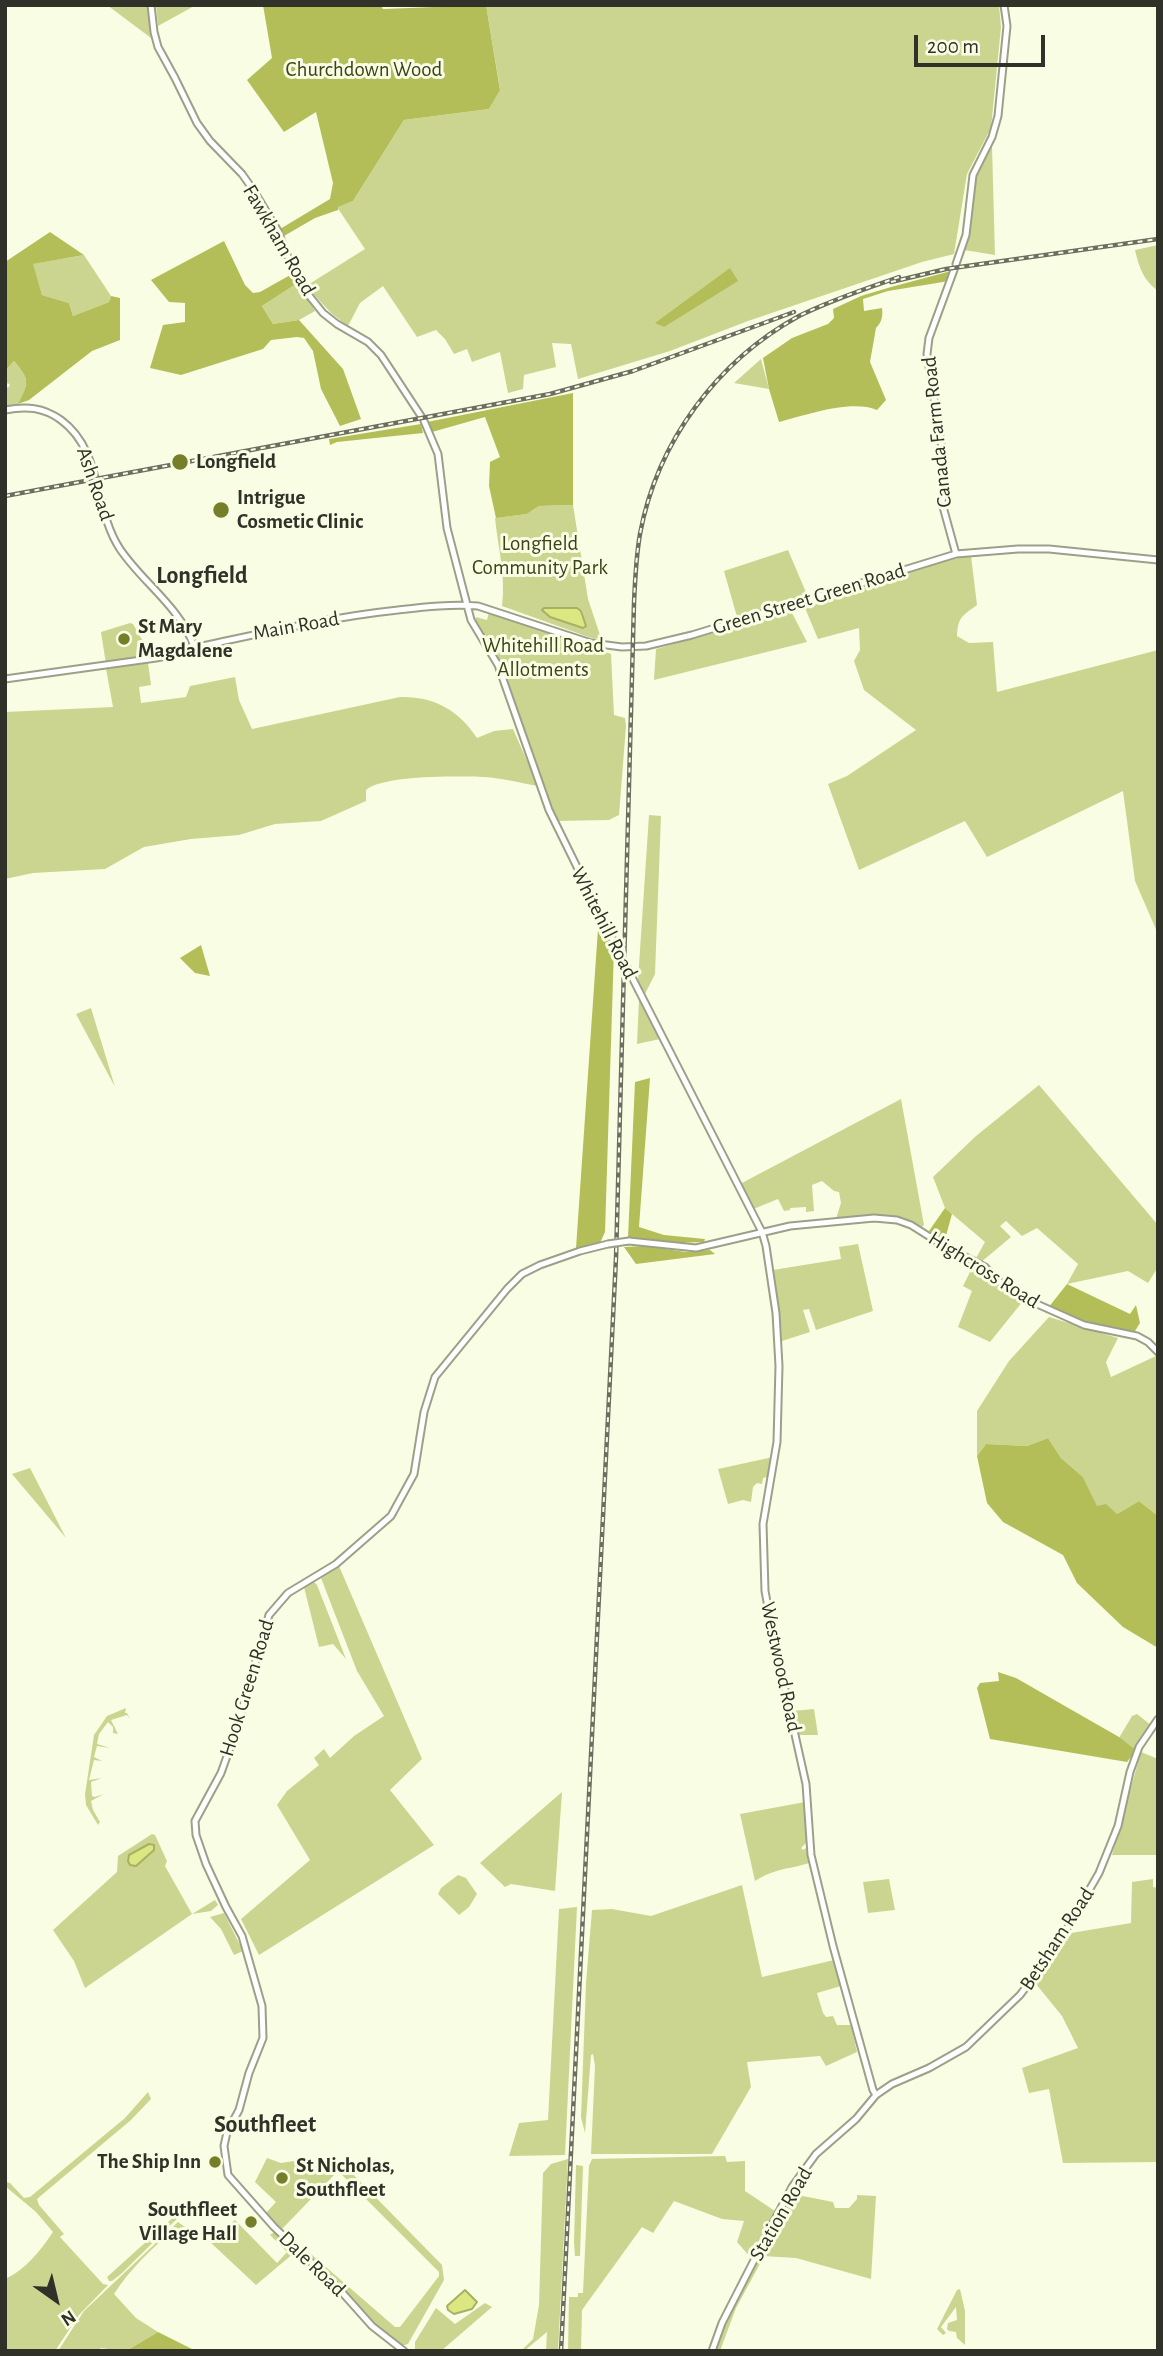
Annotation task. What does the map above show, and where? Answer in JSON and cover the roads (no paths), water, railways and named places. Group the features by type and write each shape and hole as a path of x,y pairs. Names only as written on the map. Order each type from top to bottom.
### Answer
{"street":[{"name":"Fawkham Road","path":"151,5 158,47 197,123 254,191 278,230 293,270 307,293 323,313 368,342 381,355 422,419 439,460 447,528 466,605"},
{"name":"Canada Farm Road","path":"956,554 942,503 945,474 943,454 926,354 929,338 966,235 973,175 993,135 998,118 1007,26 1004,5"},
{"name":"Ash Road","path":"5,410 22,407 45,411 58,418 77,435 89,457 110,530 121,550 174,611 194,646"},
{"name":"Green Street Green Road","path":"466,605 505,614 604,646 646,646 797,604 956,554 1018,548 1158,560"},
{"name":"Main Road","path":"5,679 156,658 180,653 194,646 370,613 466,605"},
{"name":"Whitehill Road","path":"466,605 471,620 501,672 555,824 762,1232"},
{"name":"Highcross Road","path":"762,1232 874,1218 897,1220 911,1225 985,1267 1001,1283 1037,1304 1084,1325 1137,1336 1158,1352"},
{"name":"Hook Green Road","path":"227,2170 224,2146 263,2038 262,2006 242,1936 206,1864 195,1824 221,1773 236,1731 252,1681 266,1621 288,1593 336,1564 391,1516 414,1474 424,1412 435,1377 522,1274 540,1265 608,1244 629,1241 696,1248 762,1232"},
{"name":"Westwood Road","path":"762,1232 776,1313 779,1366 776,1442 763,1524 765,1591 806,1784 811,1855 833,1946 876,2095"},
{"name":"Betsham Road","path":"876,2095 892,2084 966,2048 1033,1978 1068,1927 1099,1873 1118,1826 1130,1772 1139,1747 1158,1719"},
{"name":"Station Road","path":"712,2351 722,2323 792,2187 816,2154 854,2121 876,2095"},
{"name":"Dale Road","path":"227,2170 238,2187 274,2227 374,2328 404,2351"}],"railway":[{"path":"891,282 946,269 1158,239"},
{"path":"561,2351 616,1258 634,603 640,534 660,467 676,436 717,380 742,356 799,316 899,277"},
{"path":"5,496 550,394 633,371 794,312"}],"place":[{"name":"Longfield","path":"180,462"},
{"name":"Intrigue Cosmetic Clinic","path":"221,510"},
{"name":"St Mary Magdalene","path":"124,639"},
{"name":"The Ship Inn","path":"215,2162"},
{"name":"St Nicholas, Southfleet","path":"282,2178"},
{"name":"Southfleet Village Hall","path":"251,2222"}],"district":[{"name":"Longfield","path":"202,576"},
{"name":"Southfleet","path":"265,2125"}],"park label":[{"name":"Churchdown Wood","path":"364,70"},
{"name":"Longfield Community Park","path":"540,556"},
{"name":"Whitehill Road Allotments","path":"543,658"}]}
